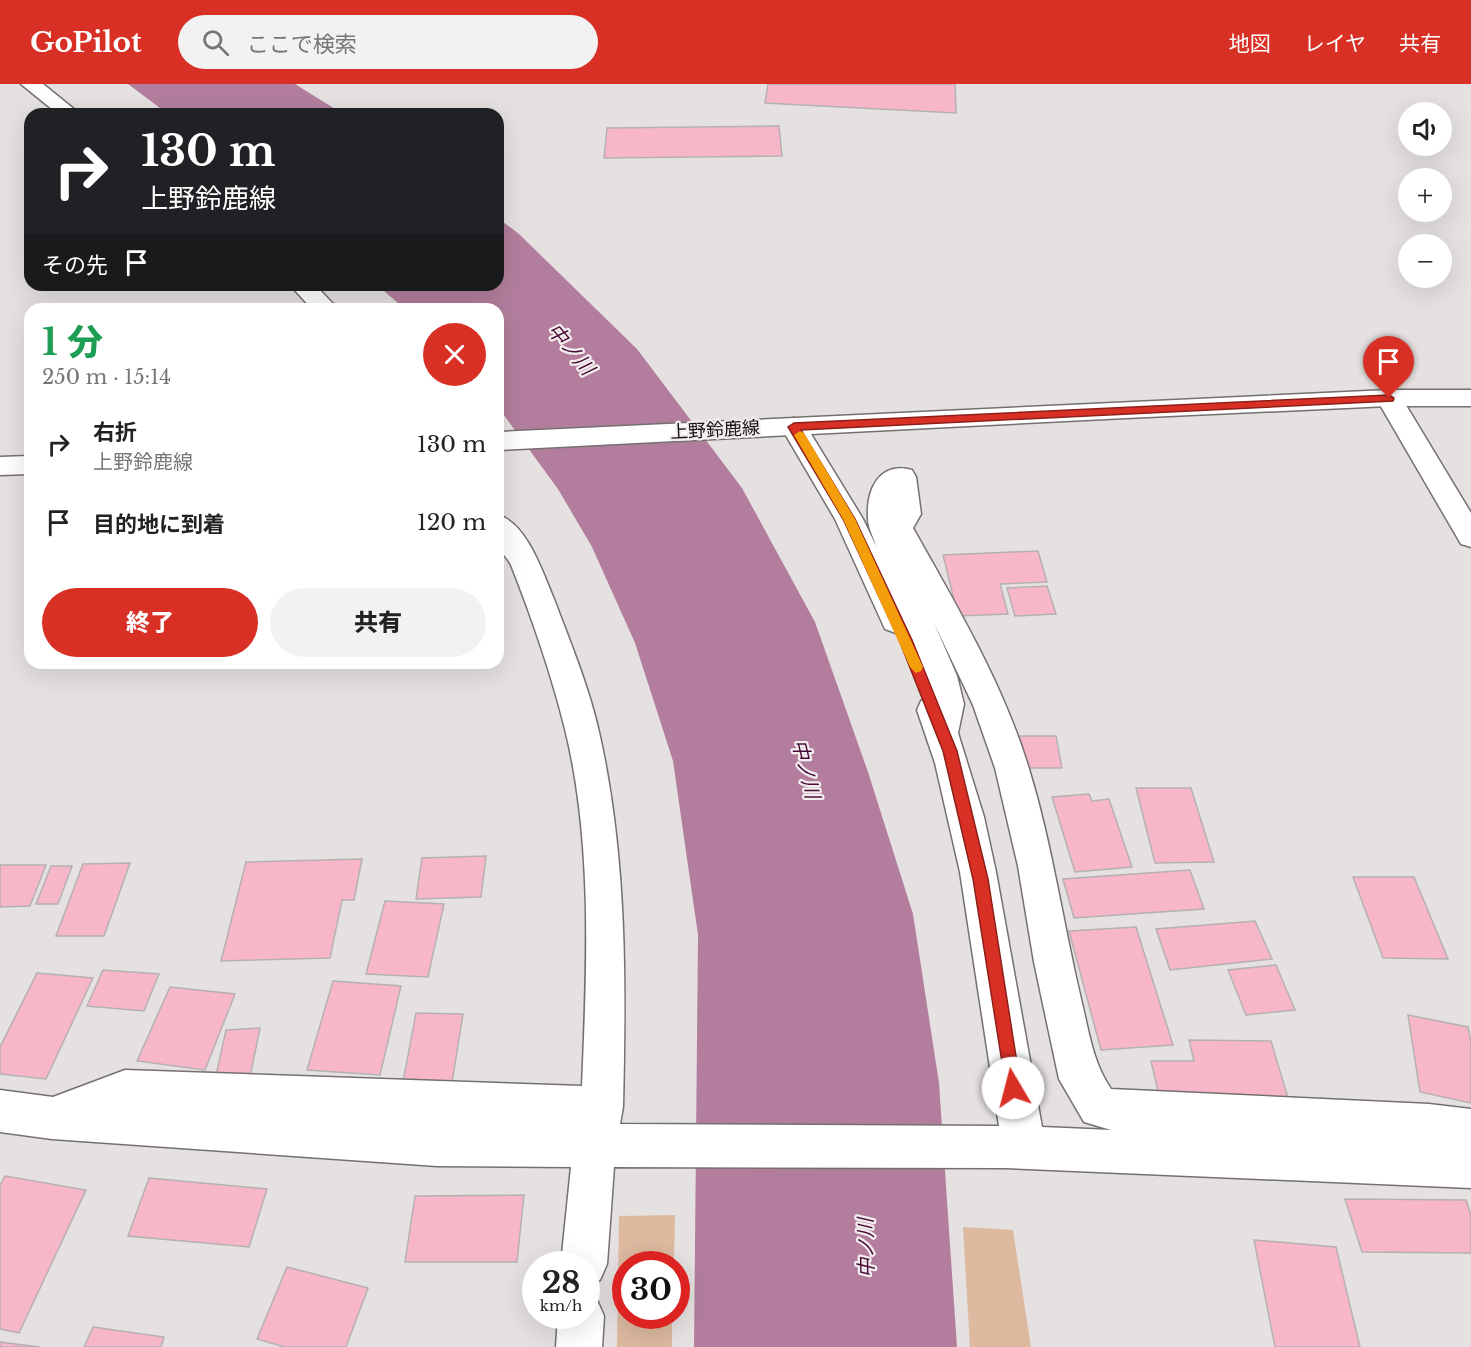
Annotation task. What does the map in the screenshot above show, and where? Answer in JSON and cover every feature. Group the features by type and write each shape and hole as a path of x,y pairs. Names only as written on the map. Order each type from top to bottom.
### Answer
{"street":[{"path":"31,84 62,108"},
{"path":"308,291 320,303"},
{"path":"1389,398 1471,537"},
{"name":"上野鈴鹿線","path":"504,441 1389,398 1471,398"},
{"path":"794,427 849,519 906,640 950,751 980,879 1016,1109 1015,1148"},
{"path":"0,466 24,465"},
{"path":"942,731 948,704 941,676 903,584 882,519 887,483 902,477 907,514 898,527 954,632 989,705 1012,768 1036,866 1053,962 1080,1079 1099,1107 1124,1112 1429,1125 1471,1130"},
{"path":"504,533 523,558 559,654 582,730 593,792 602,880 605,975 604,1132 586,1251"},
{"path":"0,1111 52,1118 437,1145 604,1132 1325,1159 1471,1167"},
{"path":"579,1347 580,1329"}],"shaded area":[{"path":"675,1215 674,1251 618,1251 619,1216"},
{"path":"963,1227 1013,1230 1031,1347 970,1347"},
{"path":"617,1329 672,1329 672,1347 617,1347"}],"water":[{"path":"128,84 295,84 333,108 160,108"},
{"name":"中ノ川","path":"504,223 519,234 637,349 742,488 815,622 868,772 913,914 939,1083 957,1347 694,1347 698,935 673,761 635,643 592,547 558,489 504,415 504,303 398,303 384,291 504,291"}],"building":[{"path":"768,84 955,84 956,113 765,103"},
{"path":"779,126 782,156 604,158 607,128"},
{"path":"1038,551 1047,582 1000,584 1008,614 958,616 943,555"},
{"path":"1047,586 1056,614 1015,616 1007,588"},
{"path":"1017,736 1056,736 1062,768 1023,768"},
{"path":"1136,788 1191,788 1214,862 1155,863"},
{"path":"1089,794 1092,801 1109,799 1132,867 1075,872 1052,797"},
{"path":"486,856 481,897 416,899 422,858"},
{"path":"362,859 354,900 342,900 330,958 221,961 246,862"},
{"path":"130,863 104,936 56,936 83,864"},
{"path":"0,865 46,865 30,906 0,907"},
{"path":"51,866 72,866 58,904 36,904"},
{"path":"1190,870 1204,909 1074,918 1063,879"},
{"path":"1353,877 1414,877 1448,959 1383,958"},
{"path":"385,901 444,904 428,977 366,974"},
{"path":"1255,921 1272,959 1170,970 1156,929"},
{"path":"1136,927 1173,1045 1101,1050 1069,931"},
{"path":"1276,965 1295,1010 1246,1015 1228,970"},
{"path":"103,970 159,974 144,1011 87,1006"},
{"path":"37,973 93,978 46,1079 0,1074 0,1047"},
{"path":"333,981 401,986 380,1075 307,1070"},
{"path":"170,987 235,994 205,1070 137,1061"},
{"path":"416,1013 463,1014 452,1083 403,1082"},
{"path":"1408,1015 1468,1027 1471,1042 1471,1103 1420,1092"},
{"path":"260,1028 250,1077 215,1080 226,1030"},
{"path":"1189,1040 1271,1041 1289,1101 1160,1100 1151,1061 1194,1061"},
{"path":"5,1176 86,1190 19,1333 0,1329 0,1185"},
{"path":"149,1178 267,1189 249,1247 128,1236"},
{"path":"524,1195 517,1262 405,1262 415,1196"},
{"path":"1345,1199 1466,1200 1471,1215 1471,1253 1362,1252"},
{"path":"1254,1240 1336,1247 1360,1347 1275,1347"},
{"path":"287,1267 368,1288 346,1347 285,1347 257,1339"},
{"path":"93,1327 164,1337 161,1347 84,1347"},
{"path":"0,1342 40,1347 0,1347"}],"slow traffic":[{"path":"800,435 849,519 906,640 916,667"}],"route":[{"path":"1013,1088 980,879 950,751 906,640 849,519 794,427 1126,409 1389,398"}]}
